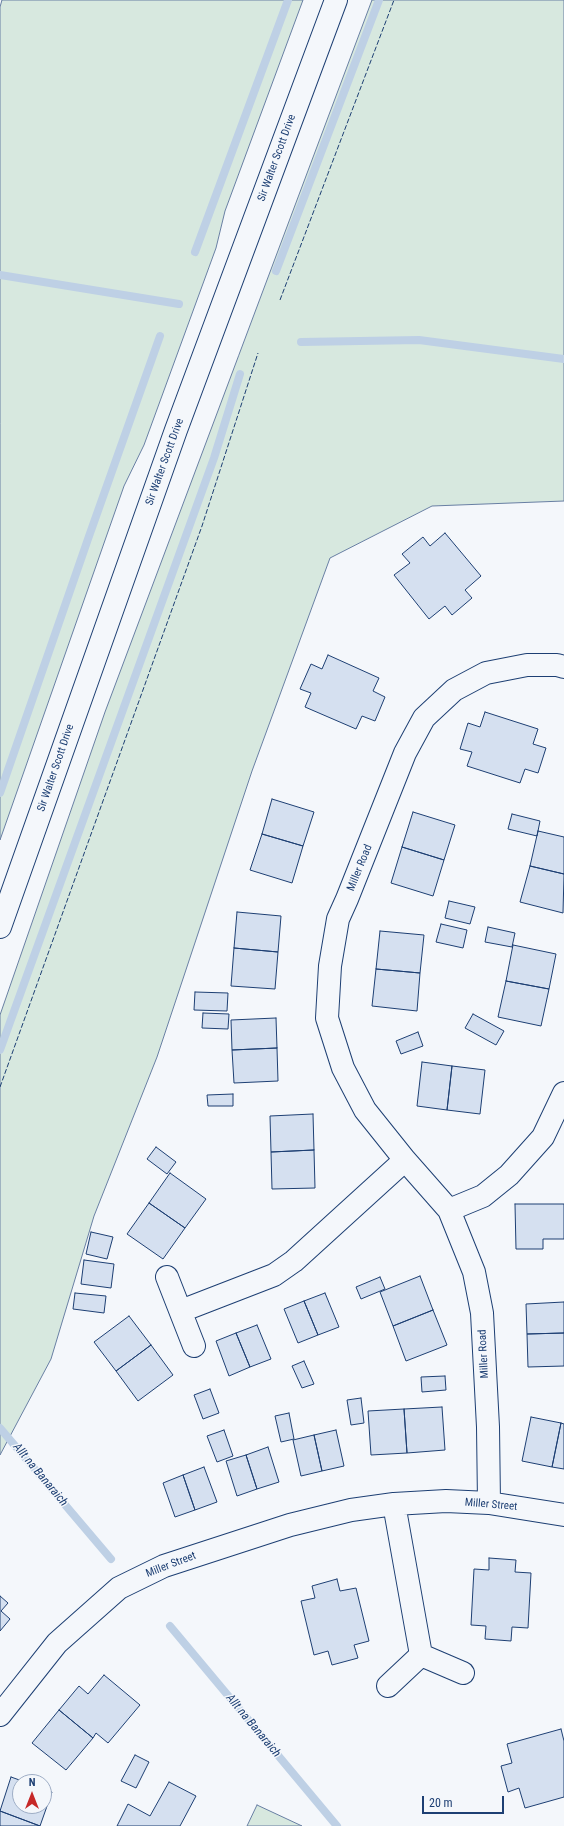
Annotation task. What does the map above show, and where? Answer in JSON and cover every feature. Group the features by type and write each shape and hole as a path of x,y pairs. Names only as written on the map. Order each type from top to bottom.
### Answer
{"street":[{"name":"Sir Walter Scott Drive","path":"0,927 173,438 336,0"},
{"name":"Miller Road","path":"489,1503 488,1427 482,1313 474,1272 449,1210 365,1110 343,1068 327,1018 330,966 338,919 405,753 424,718 454,690 486,673 527,665 557,665 564,667"},
{"path":"449,1210 483,1196 508,1175 543,1137 564,1093"},
{"path":"181,1310 274,1275 294,1260 406,1160"},
{"path":"167,1277 194,1346"},
{"name":"Miller Street","path":"0,1715 57,1644 119,1588 164,1566 290,1525 351,1510 394,1504 446,1501 489,1503 548,1511 564,1515"},
{"path":"394,1504 421,1655"},
{"path":"421,1655 463,1673"},
{"path":"388,1686 421,1655"}],"shaded area":[{"path":"2,0 303,0 225,211 216,248 144,445 124,486 0,840 0,7"},
{"path":"372,0 564,0 564,501 432,506 330,558 252,771 157,1057 94,1216 51,1359 0,1455 0,1015 105,712"},
{"path":"257,1805 302,1826 247,1826"}],"building":[{"path":"445,533 481,576 465,590 472,598 452,615 445,606 429,619 394,575 410,563 402,554 423,537 430,546"},
{"path":"328,655 379,678 373,691 385,697 375,721 362,716 356,729 305,707 311,693 300,689 311,664 322,669"},
{"path":"485,712 538,729 533,744 546,748 538,773 525,769 520,783 467,766 472,752 460,749 468,723 480,727"},
{"path":"272,799 314,812 303,846 262,834"},
{"path":"413,812 455,825 444,860 402,847"},
{"path":"512,814 540,821 537,836 508,829"},
{"path":"538,831 564,837 564,874 530,866"},
{"path":"262,834 303,846 292,883 250,870"},
{"path":"402,847 444,860 433,896 391,883"},
{"path":"530,866 564,874 563,913 520,902"},
{"path":"449,901 475,907 470,924 445,918"},
{"path":"237,912 281,916 278,952 234,948"},
{"path":"441,924 467,930 463,948 436,942"},
{"path":"488,927 515,933 512,947 485,942"},
{"path":"380,931 424,935 420,973 376,969"},
{"path":"513,945 556,954 549,989 506,981"},
{"path":"234,948 278,952 275,989 231,986"},
{"path":"376,969 420,973 417,1011 372,1006"},
{"path":"506,981 549,989 541,1026 498,1017"},
{"path":"195,992 228,993 227,1011 194,1010"},
{"path":"203,1013 229,1014 228,1029 202,1028"},
{"path":"473,1014 504,1031 496,1045 465,1028"},
{"path":"276,1018 277,1048 232,1050 231,1020"},
{"path":"418,1032 423,1046 401,1054 396,1041"},
{"path":"277,1048 278,1081 234,1083 232,1050"},
{"path":"422,1062 452,1066 447,1110 417,1106"},
{"path":"452,1066 485,1070 480,1114 447,1110"},
{"path":"233,1094 233,1106 208,1106 207,1095"},
{"path":"313,1114 314,1150 271,1152 270,1116"},
{"path":"156,1147 176,1162 167,1174 147,1159"},
{"path":"314,1150 315,1188 272,1189 271,1152"},
{"path":"170,1173 206,1199 185,1228 149,1203"},
{"path":"149,1203 185,1228 163,1259 127,1234"},
{"path":"515,1204 564,1204 564,1239 543,1239 543,1249 516,1249"},
{"path":"91,1232 113,1237 107,1259 86,1254"},
{"path":"84,1260 114,1264 111,1288 81,1284"},
{"path":"420,1276 433,1310 393,1326 380,1292"},
{"path":"380,1277 385,1289 361,1299 356,1287"},
{"path":"75,1293 106,1296 104,1313 73,1309"},
{"path":"325,1293 339,1327 318,1335 304,1301"},
{"path":"304,1301 318,1335 298,1343 284,1309"},
{"path":"564,1302 564,1333 527,1334 526,1304"},
{"path":"433,1310 447,1345 406,1361 393,1326"},
{"path":"129,1316 151,1345 116,1371 94,1342"},
{"path":"257,1325 271,1359 250,1367 236,1333"},
{"path":"236,1333 250,1367 229,1376 216,1341"},
{"path":"564,1333 564,1366 528,1367 527,1334"},
{"path":"151,1345 173,1375 138,1401 116,1371"},
{"path":"304,1361 314,1384 302,1388 292,1366"},
{"path":"445,1376 446,1390 422,1392 421,1377"},
{"path":"210,1389 219,1413 203,1419 194,1395"},
{"path":"361,1398 364,1423 351,1425 347,1400"},
{"path":"442,1407 445,1450 407,1453 404,1409"},
{"path":"404,1409 407,1453 371,1455 368,1411"},
{"path":"289,1413 294,1439 281,1442 275,1416"},
{"path":"531,1417 561,1423 552,1467 522,1461"},
{"path":"561,1423 564,1424 564,1469 552,1467"},
{"path":"224,1430 233,1456 217,1462 207,1436"},
{"path":"336,1430 344,1466 322,1471 314,1435"},
{"path":"314,1435 322,1471 301,1476 293,1440"},
{"path":"268,1447 279,1482 257,1489 246,1455"},
{"path":"246,1455 257,1489 237,1496 226,1461"},
{"path":"204,1467 217,1502 195,1510 183,1475"},
{"path":"183,1475 195,1510 175,1517 163,1483"},
{"path":"489,1558 516,1560 515,1572 531,1573 528,1628 512,1627 511,1641 485,1639 486,1626 471,1625 474,1569 489,1570"},
{"path":"337,1579 340,1591 356,1588 369,1641 354,1645 358,1658 332,1665 328,1651 314,1655 301,1601 315,1598 312,1586"},
{"path":"0,1596 8,1603 1,1611 10,1619 0,1631"},
{"path":"104,1675 140,1705 108,1743 96,1733 93,1738 59,1710 79,1686 88,1694"},
{"path":"59,1710 93,1738 66,1770 32,1743"},
{"path":"561,1729 564,1741 564,1797 525,1808 519,1788 508,1792 501,1766 512,1763 507,1744"},
{"path":"135,1755 149,1762 136,1788 121,1781"},
{"path":"11,1777 12,1814 44,1814 40,1826 0,1811"},
{"path":"169,1782 196,1796 180,1826 117,1826 128,1804 150,1816"},
{"path":"0,1811 40,1826 0,1826"}],"waterway":[{"path":"195,252 288,0"},
{"path":"276,271 379,0"},
{"path":"0,275 179,304"},
{"path":"0,793 160,336"},
{"path":"301,342 419,340 564,359"},
{"path":"0,1050 214,458 240,374"},
{"name":"Allt na Banaraich","path":"0,1428 111,1559"},
{"name":"Allt na Banaraich","path":"170,1626 337,1826"}],"fence":[{"path":"280,300 394,0"},
{"path":"0,1087 202,526 258,353"}]}
